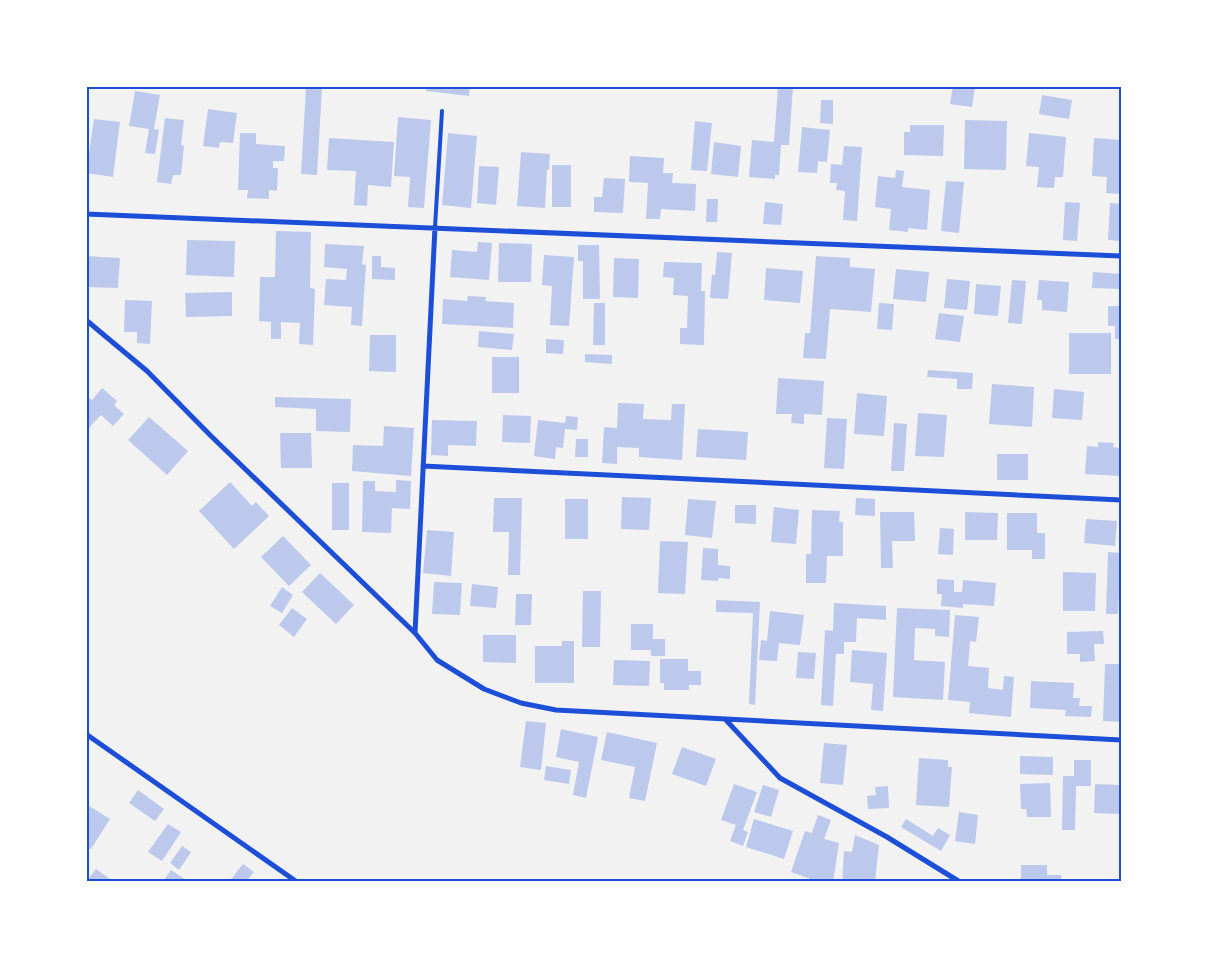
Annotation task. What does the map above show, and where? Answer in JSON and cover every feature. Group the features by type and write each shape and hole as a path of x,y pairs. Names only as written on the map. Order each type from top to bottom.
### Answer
{"street":[{"path":"86,214 1121,256"},
{"path":"415,633 435,227"},
{"path":"86,320 147,371 211,436 415,633 436,660 484,689 521,703 556,710 1121,740"},
{"path":"423,466 1121,500"},
{"path":"724,719 780,778 887,837 960,882"},
{"path":"86,734 297,882"}],"lane":[{"path":"435,227 442,111"}],"building":[{"path":"427,86 470,86 469,96 426,91"},
{"path":"778,86 793,86 789,145 781,145 779,175 775,175 775,179 749,177 752,140 774,142"},
{"path":"953,86 975,87 972,107 950,104"},
{"path":"306,87 322,87 317,175 301,174"},
{"path":"135,91 160,95 154,129 159,130 155,154 145,153 149,129 129,126"},
{"path":"1042,95 1072,100 1069,119 1039,114"},
{"path":"821,100 833,100 833,124 820,123"},
{"path":"208,109 237,113 233,143 220,142 219,148 203,146"},
{"path":"398,117 431,120 424,208 408,207 410,177 394,176"},
{"path":"165,118 184,120 181,145 184,146 181,175 173,175 171,184 157,182"},
{"path":"94,119 120,122 113,177 86,173 86,153 89,154"},
{"path":"965,120 1007,121 1006,170 964,169"},
{"path":"695,121 712,123 707,171 691,170"},
{"path":"910,125 944,125 943,156 904,155 904,132 910,132"},
{"path":"802,127 830,130 827,162 818,161 817,173 798,172"},
{"path":"240,133 256,133 256,144 285,146 284,161 273,161 273,168 278,168 277,191 269,190 269,199 247,198 248,190 238,190"},
{"path":"448,133 477,136 471,208 442,205"},
{"path":"1029,133 1066,137 1063,177 1055,177 1054,188 1037,187 1039,167 1026,166"},
{"path":"329,138 394,142 391,187 368,185 367,206 354,205 356,171 327,170"},
{"path":"1094,138 1121,140 1121,194 1106,193 1107,177 1092,176"},
{"path":"714,142 741,146 738,177 711,174"},
{"path":"844,146 862,147 857,221 843,220 845,191 836,190 837,183 830,183 831,164 842,165"},
{"path":"521,152 550,154 549,170 547,170 545,208 517,206"},
{"path":"630,156 664,158 663,173 673,173 672,183 696,184 695,211 661,209 660,219 646,219 648,183 629,182"},
{"path":"552,165 571,165 571,207 552,207"},
{"path":"479,166 499,167 496,205 477,203"},
{"path":"896,170 904,171 902,187 930,190 927,230 908,228 908,232 889,230 891,209 875,207 878,176 895,178"},
{"path":"604,178 625,179 623,213 594,212 594,197 602,197"},
{"path":"946,181 964,182 959,233 941,231"},
{"path":"707,199 718,199 717,222 706,222"},
{"path":"765,202 783,204 781,225 763,224"},
{"path":"1065,202 1080,203 1077,241 1063,240"},
{"path":"1110,203 1121,204 1121,241 1108,240"},
{"path":"276,231 311,232 310,288 315,289 313,345 299,344 300,323 281,322 281,339 271,339 271,322 259,321 260,277 275,277"},
{"path":"187,240 235,241 234,277 186,275"},
{"path":"478,242 492,243 489,280 450,277 452,250 477,252"},
{"path":"499,243 532,244 531,282 498,282"},
{"path":"325,244 364,246 362,264 366,265 362,326 351,325 352,307 324,305 326,279 346,280 347,269 324,267"},
{"path":"578,245 599,245 600,299 583,299 583,261 578,261"},
{"path":"717,252 732,253 728,299 710,298 712,274 715,275"},
{"path":"544,255 574,257 569,326 550,325 552,286 542,285"},
{"path":"86,256 120,258 118,288 86,287"},
{"path":"372,256 381,256 381,267 395,268 395,280 372,279"},
{"path":"816,256 850,258 850,267 875,269 871,312 830,309 826,359 803,358 805,333 810,333"},
{"path":"614,258 639,259 638,298 613,297"},
{"path":"664,262 702,263 701,291 705,291 704,345 680,344 680,328 687,328 688,296 673,295 674,278 663,277"},
{"path":"766,268 803,271 800,303 764,300"},
{"path":"896,269 929,272 926,302 893,299"},
{"path":"1093,272 1121,274 1121,289 1092,288"},
{"path":"947,279 970,281 967,310 944,308"},
{"path":"1012,280 1026,281 1022,324 1008,323"},
{"path":"1039,280 1069,282 1067,312 1042,310 1042,300 1037,300"},
{"path":"976,284 1001,286 998,316 974,314"},
{"path":"232,292 232,316 186,317 185,293"},
{"path":"468,296 486,297 485,301 514,303 513,328 442,324 443,299 467,301"},
{"path":"125,300 152,301 150,344 137,343 137,332 124,332"},
{"path":"594,303 605,303 605,345 593,345"},
{"path":"879,303 894,304 892,330 877,329"},
{"path":"1108,306 1121,306 1121,339 1115,339 1115,326 1108,326"},
{"path":"939,313 964,316 960,342 935,339"},
{"path":"479,331 514,334 512,350 478,347"},
{"path":"1069,333 1111,333 1111,374 1069,374"},
{"path":"370,335 396,335 396,372 369,371"},
{"path":"546,339 564,340 563,354 546,353"},
{"path":"585,354 612,355 612,364 585,362"},
{"path":"492,357 519,357 519,393 492,393"},
{"path":"928,370 973,373 972,389 957,389 957,379 927,377"},
{"path":"778,378 824,381 822,415 804,414 804,424 791,423 792,414 776,414"},
{"path":"992,384 1034,387 1032,427 989,424"},
{"path":"102,388 117,401 114,405 124,414 113,426 101,415 86,431 86,396 92,400"},
{"path":"1054,389 1084,392 1082,420 1052,418"},
{"path":"857,393 887,396 884,436 854,434"},
{"path":"275,397 351,399 350,432 316,431 316,409 275,407"},
{"path":"618,403 644,404 643,419 671,420 672,404 685,404 682,460 639,457 639,448 617,447 617,464 602,463 604,427 617,428"},
{"path":"918,413 947,415 944,457 915,456"},
{"path":"503,415 531,416 530,443 502,442"},
{"path":"566,416 578,417 577,430 565,429 563,448 556,447 555,459 534,456 538,420 565,423"},
{"path":"149,417 188,451 167,475 128,440"},
{"path":"827,418 847,419 844,469 824,468"},
{"path":"432,420 477,421 476,446 448,445 448,456 431,455"},
{"path":"894,423 907,424 904,471 891,471"},
{"path":"384,426 414,428 411,476 352,471 353,445 383,446"},
{"path":"698,429 748,432 746,460 696,457"},
{"path":"280,433 311,433 312,468 281,468"},
{"path":"576,439 588,439 588,457 575,457"},
{"path":"1098,442 1114,443 1113,447 1121,448 1121,476 1085,474 1087,446 1098,447"},
{"path":"997,454 1028,454 1028,480 997,480"},
{"path":"396,480 411,481 410,509 392,508 391,533 362,532 363,481 375,481 375,491 396,492"},
{"path":"230,482 252,506 256,502 269,516 234,549 199,511"},
{"path":"332,483 349,483 349,530 332,530"},
{"path":"622,497 651,498 649,530 621,529"},
{"path":"494,498 522,498 520,575 508,575 509,532 493,532"},
{"path":"856,498 875,499 875,516 855,515"},
{"path":"565,499 588,499 588,539 565,539"},
{"path":"688,499 716,501 712,538 685,535"},
{"path":"735,505 756,505 756,524 735,523"},
{"path":"774,507 799,510 796,544 771,542"},
{"path":"812,510 840,511 839,522 843,522 843,556 827,556 826,583 806,583 806,554 811,554"},
{"path":"880,512 914,512 915,541 892,541 893,568 881,568"},
{"path":"965,512 998,513 997,540 965,540"},
{"path":"1007,513 1037,513 1037,533 1045,533 1045,559 1032,559 1032,550 1007,550"},
{"path":"1086,519 1117,521 1115,546 1084,543"},
{"path":"940,528 954,529 953,555 938,554"},
{"path":"427,530 454,532 451,576 423,573"},
{"path":"283,536 311,565 289,586 261,557"},
{"path":"660,541 688,542 685,594 658,593"},
{"path":"703,548 718,549 718,565 730,566 730,579 718,578 718,581 701,580"},
{"path":"1108,552 1121,553 1118,614 1106,614"},
{"path":"1063,572 1096,573 1095,611 1063,611"},
{"path":"320,573 354,605 336,624 302,592"},
{"path":"937,579 954,580 954,592 962,592 963,580 996,583 994,606 963,604 963,608 941,606 942,594 937,594"},
{"path":"434,582 462,583 460,615 432,614"},
{"path":"472,584 498,587 496,608 470,606"},
{"path":"282,587 293,595 282,613 270,606"},
{"path":"583,591 601,591 600,647 582,647"},
{"path":"516,594 532,594 531,625 515,625"},
{"path":"716,600 760,602 755,705 749,704 753,613 716,612"},
{"path":"834,603 886,606 886,620 857,618 856,642 844,642 844,654 836,654 833,706 821,705 825,630 833,631"},
{"path":"292,608 307,619 294,637 279,625"},
{"path":"897,608 950,610 949,637 935,636 935,629 915,628 914,660 945,662 943,700 893,697"},
{"path":"770,611 804,615 800,645 779,643 777,661 759,660 761,640 767,641"},
{"path":"955,615 979,617 976,642 970,641 968,666 989,668 988,688 1003,690 1004,676 1014,677 1011,717 969,713 970,702 948,700"},
{"path":"631,624 653,624 653,639 665,639 665,656 651,656 651,650 631,650"},
{"path":"1103,631 1104,644 1094,644 1095,661 1080,662 1080,654 1067,654 1067,632"},
{"path":"483,635 516,635 516,663 483,662"},
{"path":"562,641 574,641 574,683 535,683 535,646 562,646"},
{"path":"852,650 887,653 883,711 871,710 873,684 850,682"},
{"path":"798,652 816,653 814,679 796,678"},
{"path":"660,659 688,659 688,671 701,671 701,685 689,685 689,690 664,690 664,683 660,683"},
{"path":"614,660 650,661 649,686 613,685"},
{"path":"1105,664 1121,664 1121,722 1103,721"},
{"path":"1031,681 1074,683 1073,698 1080,698 1079,706 1092,706 1091,717 1065,716 1066,710 1030,708"},
{"path":"526,721 546,723 541,770 520,767"},
{"path":"561,729 598,737 586,798 573,795 579,762 556,757"},
{"path":"607,732 657,743 645,801 629,798 635,767 601,760"},
{"path":"824,743 847,745 843,785 820,783"},
{"path":"682,747 716,759 706,786 672,774"},
{"path":"1020,756 1053,757 1053,775 1020,774"},
{"path":"919,758 948,760 948,767 952,767 949,807 916,805"},
{"path":"1074,760 1091,760 1091,786 1076,786 1075,830 1062,830 1063,776 1074,776"},
{"path":"546,766 571,770 569,784 544,780"},
{"path":"1050,783 1051,817 1027,817 1026,809 1021,809 1020,784"},
{"path":"734,784 757,792 743,830 748,832 743,846 730,841 736,825 721,820"},
{"path":"1095,784 1121,785 1121,814 1094,813"},
{"path":"763,785 779,790 771,817 754,812"},
{"path":"888,786 889,808 868,809 867,796 876,795 875,787"},
{"path":"138,790 164,809 155,821 129,803"},
{"path":"86,804 110,819 91,849 86,847"},
{"path":"959,812 978,815 975,844 955,841"},
{"path":"818,815 831,820 824,839 839,843 833,882 819,882 791,872 805,831 812,833"},
{"path":"754,819 793,831 784,859 746,847"},
{"path":"906,819 933,836 938,828 950,835 941,851 901,827"},
{"path":"168,824 181,832 162,861 148,852"},
{"path":"855,835 879,845 875,882 842,882 844,851 852,852"},
{"path":"182,846 191,852 179,870 170,863"},
{"path":"243,864 254,872 246,882 229,882"},
{"path":"1021,865 1047,865 1047,875 1061,875 1061,882 1021,882"},
{"path":"96,869 114,882 86,882"},
{"path":"171,870 189,882 163,882"}]}
